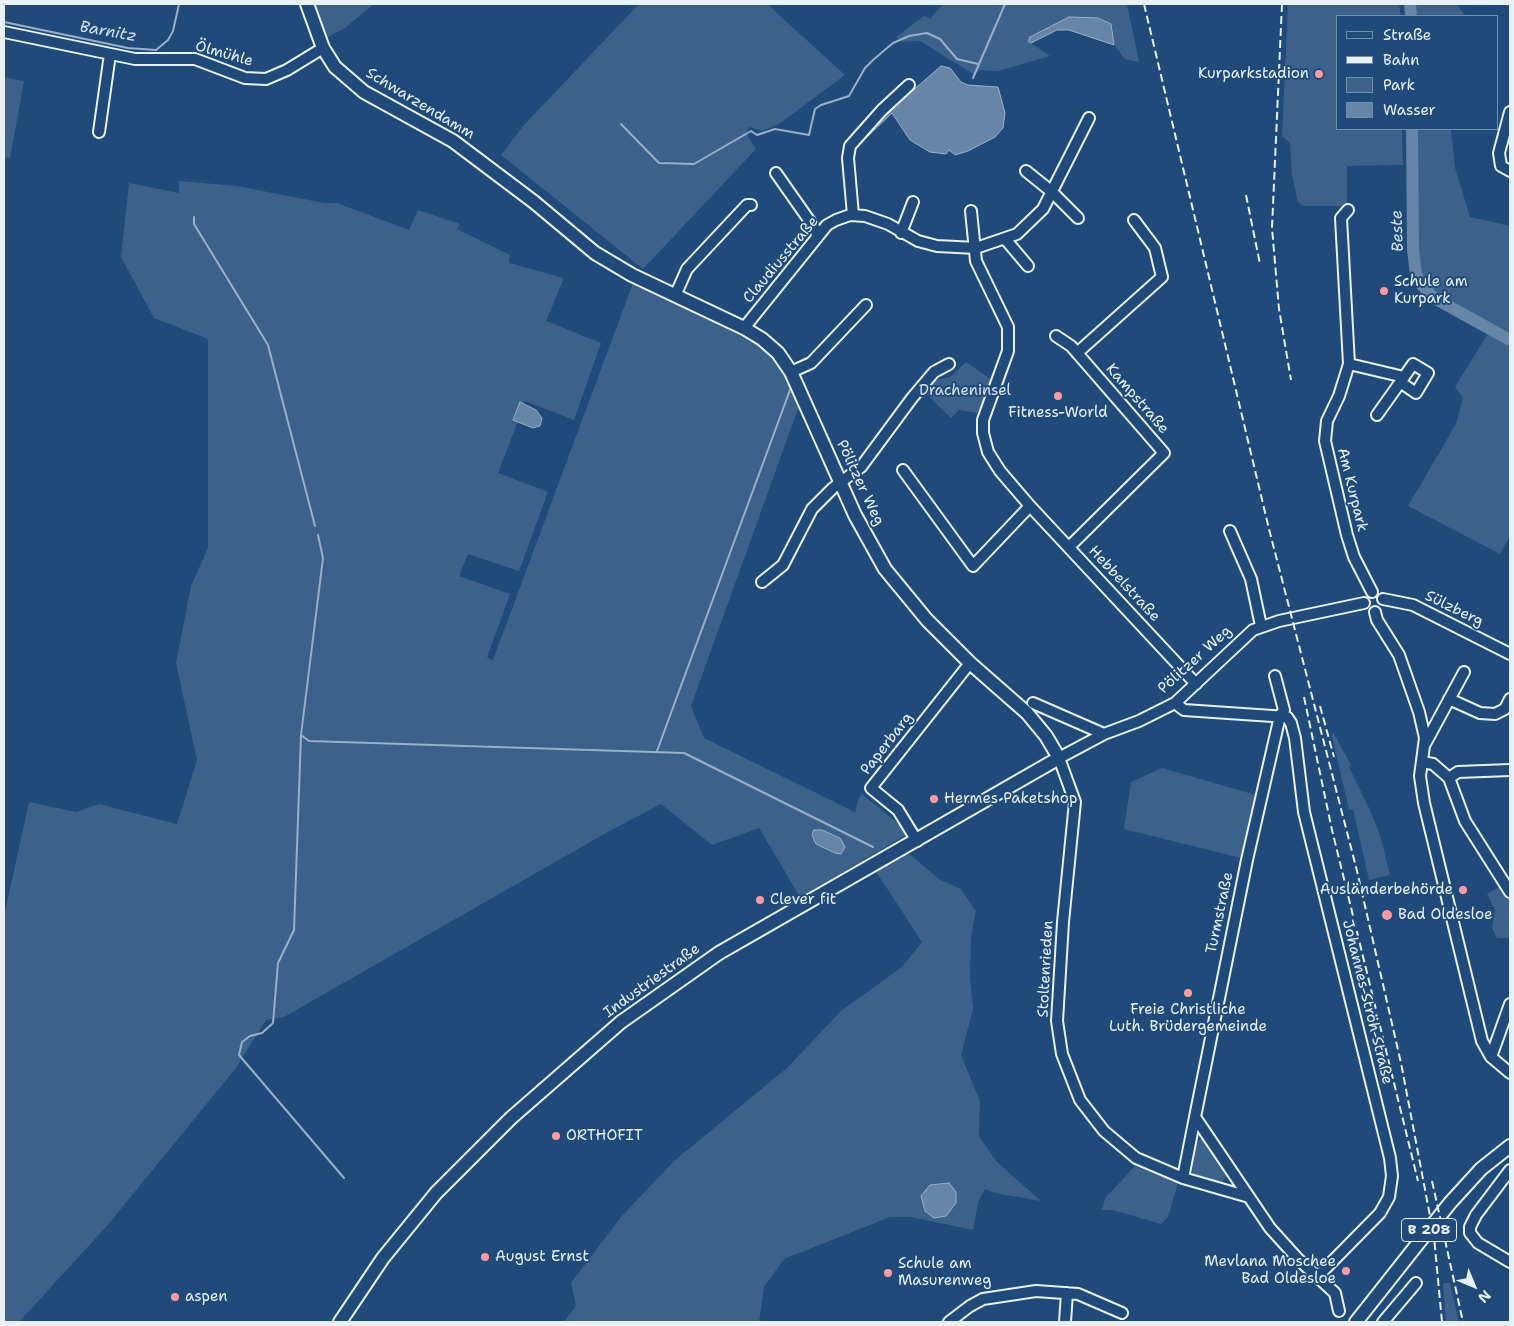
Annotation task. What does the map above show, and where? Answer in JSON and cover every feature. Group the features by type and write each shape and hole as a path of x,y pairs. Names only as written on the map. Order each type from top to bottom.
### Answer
{"main road":[{"name":"Schwarzendamm","path":"308,5 322,48 336,67 364,92 453,141 568,230"},
{"name":"Pölitzer Weg","path":"568,230 596,253 675,296 744,328 762,339 778,353 791,372 866,536 885,569 927,620 970,663 1027,713 1046,736 1059,758"},
{"name":"Industriestraße","path":"340,1322 383,1258 436,1193 511,1118 576,1059 621,1022 699,966 782,916 917,841 1059,758"},
{"name":"B 208","path":"1356,1322 1450,1203 1481,1169 1510,1146"}],"street":[{"name":"Ölmühle","path":"4,32 135,59 195,59 245,78 266,79 287,70 322,48"},
{"path":"99,132 110,54"},
{"path":"909,85 882,110 850,146 848,158 853,215 865,216 888,224 901,232 937,246 976,248 1006,240 1027,226 1043,209 1089,118"},
{"path":"1510,112 1499,153 1501,166 1510,171"},
{"path":"1026,171 1052,192 1078,218"},
{"path":"776,173 816,230 817,237"},
{"path":"901,232 913,202"},
{"path":"675,296 687,269 750,204"},
{"path":"971,210 976,248"},
{"name":"Am Kurpark","path":"1348,210 1341,218 1349,364 1339,396 1327,421 1324,441 1349,542 1372,592"},
{"name":"Claudiusstraße","path":"744,328 827,224 853,215"},
{"path":"1077,353 1162,277 1156,248 1134,220"},
{"path":"1006,240 1028,266"},
{"name":"Hebbelstraße","path":"976,248 976,261 1008,327 1008,351 983,420 984,441 988,452 1000,471 1030,506 1196,684"},
{"path":"791,372 811,363 866,305"},
{"name":"Kampstraße","path":"1056,336 1064,340 1077,353 1164,452 1069,547"},
{"path":"762,582 783,565 812,509 833,488 861,467 891,424 934,372 949,364"},
{"path":"1349,364 1402,380 1377,415"},
{"path":"903,470 973,566 1030,506"},
{"path":"1230,531 1251,579 1262,626"},
{"path":"1372,592 1367,595 1364,603 1368,610 1374,612"},
{"name":"Sülzberg","path":"1372,592 1380,594 1383,599 1412,605 1510,654"},
{"path":"1374,612 1382,607 1383,599"},
{"name":"Pölitzer Weg","path":"1059,758 1104,734 1140,721 1175,703 1253,630 1279,621 1364,603"},
{"path":"1374,612 1398,655 1408,679 1425,744"},
{"name":"Paperbarg","path":"917,841 898,810 871,788 970,663"},
{"path":"1464,672 1425,744 1420,776 1428,821 1482,1041 1491,1057 1510,1073"},
{"name":"Turmstraße","path":"1183,1178 1247,860 1280,716 1284,710 1275,676"},
{"path":"1449,699 1480,713 1495,714 1505,709 1510,699"},
{"path":"1175,703 1184,710 1280,716"},
{"path":"1033,704 1104,734"},
{"name":"Johannes-Ströh-Straße","path":"1280,716 1287,717 1291,723 1295,738 1304,812 1390,1158 1392,1176 1389,1197 1380,1213 1318,1276"},
{"name":"Stoltenrieden","path":"1059,758 1075,802 1063,922 1057,1021 1062,1054 1080,1100 1104,1131 1136,1158 1183,1178 1249,1198"},
{"path":"1422,762 1433,764 1449,778 1465,822 1509,888"},
{"path":"1449,778 1458,772 1510,770"},
{"path":"1491,1057 1510,1004"},
{"path":"1196,1117 1249,1198 1281,1241 1335,1294 1339,1311"},
{"path":"1510,1170 1476,1215 1470,1227 1470,1233 1478,1243 1510,1262"},
{"path":"1383,1322 1416,1283"},
{"path":"949,1322 970,1306 994,1296 1036,1291 1067,1293 1085,1297 1122,1313"},
{"path":"1065,1322 1067,1293"}],"green space":[{"path":"315,4 374,4 345,28 326,38"},
{"path":"639,4 767,4 845,75 779,124 762,131 749,127 746,133 756,149 643,269 501,155 524,125"},
{"path":"943,4 1127,4 1139,62 1125,59 1114,45 1111,24 1098,18 1069,17 1030,37 1028,41 1050,56 998,71 981,70 973,74 920,41 903,42 896,37 924,16 930,19"},
{"name":"Kurparkstadion","path":"1288,4 1399,4 1401,15 1336,15 1336,130 1402,130 1403,165 1347,166 1347,206 1304,206 1298,202 1292,175 1290,143 1282,136"},
{"path":"1417,4 1456,4 1465,15 1411,15 1410,7"},
{"path":"4,77 24,81 10,158 4,157"},
{"path":"1412,130 1451,130 1455,168 1470,217 1510,226 1510,536 1500,554 1408,506 1456,424 1463,398 1455,387 1490,330 1434,298 1425,290 1416,274 1413,250"},
{"path":"179,181 237,186 324,203 337,203 409,230 418,210 460,224 457,229 510,255 509,263 564,278 546,321 601,343 574,420 525,401 523,404 520,402 513,419 518,421 498,473 548,492 519,571 468,554 459,576 510,594 487,657 493,660 633,283 741,331 774,356 790,383 799,406 691,706 704,738 855,812 858,800 862,794 900,825 906,835 800,897 759,828 712,845 661,804 606,833 284,1017 266,1020 236,1068 106,1227 19,1322 4,1322 4,916 29,802 76,812 99,804 177,824 197,760 176,663 191,586 208,548 208,339 154,318 121,257 129,183 179,193"},
{"name":"Dracheninsel","path":"966,362 992,380 979,413 959,410 951,418 923,391 932,381 950,377"},
{"path":"1333,732 1351,765 1349,767 1370,810 1381,838 1390,875 1369,880 1353,809 1349,810 1332,736"},
{"path":"1162,768 1256,795 1241,858 1124,829 1131,782"},
{"path":"907,852 939,879 961,889 976,911 971,937 970,977 973,1009 961,1055 980,1101 979,1136 997,1162 1041,1201 995,1193 985,1189 978,1202 973,1230 911,1217 890,1217 784,1259 764,1287 759,1322 564,1322 576,1306 571,1283 621,1217 674,1161 787,1068 841,1011 902,967 922,942 875,870"},
{"path":"1499,887 1507,899 1510,898 1510,938 1497,938 1492,928 1495,910 1487,894"},
{"path":"1202,1138 1207,1141 1228,1174 1222,1182 1197,1177 1193,1174 1191,1164 1195,1143"},
{"path":"1135,1166 1178,1183 1168,1217 1161,1224 1113,1210 1101,1210 1106,1197"},
{"path":"1443,1283 1450,1283 1459,1322 1446,1322"}],"water":[{"path":"1069,17 1098,18 1111,24 1114,45 1069,30 1057,30 1031,43 1028,41 1030,37"},
{"path":"941,66 950,68 961,82 968,85 998,87 1005,113 1003,128 995,137 968,151 955,155 949,150 946,154 930,152 910,140 892,113 866,138 864,137 879,120"},
{"path":"520,402 536,410 542,418 540,426 533,428 513,420"},
{"path":"814,830 822,830 840,838 845,847 841,854 816,844 812,835"},
{"path":"949,1183 956,1192 956,1203 946,1216 934,1218 925,1211 921,1196 930,1185"}],"waterway":[{"name":"Barnitz","path":"4,22 128,48 156,50 168,40 173,31 179,4"},
{"path":"973,78 1005,4"},
{"name":"Beste","path":"1410,4 1411,15"},
{"path":"621,124 659,163 694,164 751,131 757,135 775,129 809,135 815,109 821,105 849,96 865,68 893,43 909,36 927,33 940,39 957,59 978,64"},
{"name":"Beste","path":"1412,130 1413,250 1416,274 1420,283 1434,298 1510,340"},
{"path":"194,217 194,224 268,345 315,526"},
{"path":"657,751 790,390"},
{"path":"318,535 323,558 301,735 309,741 684,753 873,847"},
{"path":"301,735 294,930 278,963 273,1023 262,1033 250,1036 242,1042 239,1055 344,1178"}],"railway":[{"path":"1144,4 1269,529 1357,871 1401,1063 1434,1237 1442,1322"},
{"path":"1282,4 1272,228 1279,309 1291,380"},
{"path":"1246,195 1260,264"},
{"path":"1304,697 1332,830 1418,1181"},
{"path":"1320,706 1334,757"},
{"path":"1432,1181 1463,1322"}],"place":[{"name":"Kurparkstadion","path":"1319,74"},
{"name":"Schule am Kurpark","path":"1384,291"},
{"name":"Fitness-World","path":"1058,396"},
{"name":"Hermes Paketshop","path":"934,799"},
{"name":"Ausländerbehörde","path":"1463,890"},
{"name":"Clever fit","path":"760,900"},
{"name":"Bad Oldesloe","path":"1387,915"},
{"name":"Freie Christliche Luth. Brüdergemeinde","path":"1188,993"},
{"name":"ORTHOFIT","path":"556,1136"},
{"name":"August Ernst","path":"485,1257"},
{"name":"Mevlana Moschee Bad Oldesloe","path":"1346,1271"},
{"name":"Schule am Masurenweg","path":"888,1273"},
{"name":"aspen","path":"175,1297"}]}
